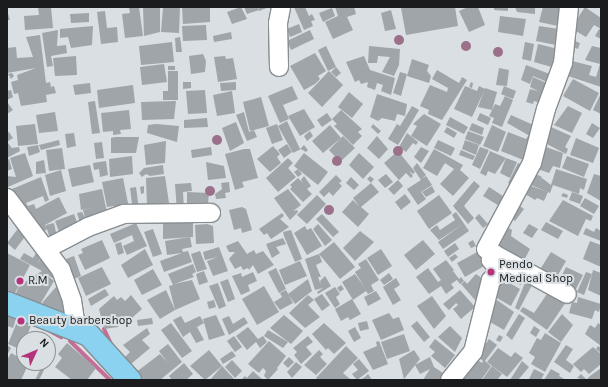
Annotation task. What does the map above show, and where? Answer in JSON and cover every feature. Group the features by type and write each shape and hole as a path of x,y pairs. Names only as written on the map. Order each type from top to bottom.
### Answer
{"main road":[{"path":"7,303 90,335 130,380"}],"street":[{"path":"279,67 278,23 281,7"},
{"path":"567,294 486,249 532,163 546,109 563,63 569,7"},
{"path":"7,198 61,270 72,301 76,326 90,335"},
{"path":"46,249 88,227 124,214 211,212"},
{"path":"450,380 473,352 491,280 501,272 491,260 494,254"}],"building":[{"path":"38,7 51,7 53,28 25,30 24,16 39,15"},
{"path":"139,7 143,36 125,38 122,14 130,13 129,8"},
{"path":"143,7 160,7 160,32 144,36"},
{"path":"180,7 179,33 161,32 163,8"},
{"path":"182,7 210,7 210,22 183,24"},
{"path":"241,7 247,19 232,24 227,12"},
{"path":"244,7 257,7 259,10 247,14"},
{"path":"258,7 269,7 259,11"},
{"path":"294,7 305,7 309,16 312,14 315,20 311,21 313,26 304,30"},
{"path":"335,7 354,7 356,14 347,17 353,30 333,39 325,22 338,16"},
{"path":"455,7 458,26 406,35 401,8"},
{"path":"468,7 478,7 485,25 469,32 459,11"},
{"path":"494,7 508,7 508,11 494,10"},
{"path":"515,7 535,7 535,14 517,12"},
{"path":"543,7 565,7 558,26 539,22"},
{"path":"585,7 601,18 601,29 594,25 586,37 571,28"},
{"path":"332,8 335,16 323,22 319,13"},
{"path":"7,10 10,20 7,20"},
{"path":"391,10 396,29 385,31 381,13"},
{"path":"105,11 107,28 117,27 118,42 101,44 97,12"},
{"path":"89,13 89,22 71,23 70,14"},
{"path":"500,16 526,19 523,36 498,32"},
{"path":"299,24 302,32 290,37 287,29"},
{"path":"206,25 207,40 183,41 182,26"},
{"path":"93,26 92,45 71,48 68,37 60,38 60,29"},
{"path":"539,26 559,29 556,45 536,41"},
{"path":"599,29 601,30 601,39 595,36"},
{"path":"58,30 57,46 66,45 67,53 51,56 53,66 47,67 42,33"},
{"path":"310,30 314,39 291,50 287,41"},
{"path":"231,32 232,39 214,42 213,36"},
{"path":"40,35 46,83 50,82 51,87 54,86 56,93 46,95 47,102 21,106 18,93 14,94 11,82 18,80 17,75 36,68 7,73 7,48 16,47 17,58 33,57 26,37"},
{"path":"180,37 182,52 176,52 175,38"},
{"path":"572,40 580,43 578,49 570,46"},
{"path":"172,42 174,62 141,65 139,46"},
{"path":"525,42 534,44 531,61 522,59"},
{"path":"538,44 562,50 555,68 534,62"},
{"path":"326,46 336,67 328,71 318,50"},
{"path":"369,46 400,49 399,65 394,76 382,72 390,57 378,56 377,63 368,63"},
{"path":"592,46 601,48 601,87 568,76 572,61 592,66 589,75 596,77 600,64 585,60"},
{"path":"315,53 326,71 318,76 320,79 315,84 304,90 290,66"},
{"path":"203,54 206,61 205,72 191,74 189,56"},
{"path":"76,56 77,75 55,76 53,58"},
{"path":"225,56 226,59 233,58 237,79 218,82 214,57"},
{"path":"364,56 370,70 395,78 391,95 381,91 383,85 377,83 375,90 367,87 368,82 361,84 359,80 355,82 346,62"},
{"path":"412,59 429,65 427,71 431,76 429,83 407,76"},
{"path":"164,64 167,82 142,85 140,67"},
{"path":"526,65 555,76 552,84 533,76 530,84 521,80"},
{"path":"168,66 175,66 175,70 168,70"},
{"path":"336,67 341,73 336,77 331,72"},
{"path":"499,68 509,70 507,86 496,85"},
{"path":"437,70 459,83 462,77 467,80 442,120 428,114 429,110 420,106 430,85 447,92 448,88 432,79"},
{"path":"168,71 178,71 178,100 163,100 163,91 168,91"},
{"path":"329,71 343,85 322,107 308,93"},
{"path":"400,72 407,74 401,96 393,93"},
{"path":"12,73 14,76 11,79 8,74"},
{"path":"533,77 551,85 543,104 534,101 533,104 526,102 530,89 538,91 530,87"},
{"path":"573,79 599,93 590,111 563,96"},
{"path":"183,82 191,82 191,88 183,89"},
{"path":"236,82 236,90 221,91 220,83"},
{"path":"471,82 473,83 472,88 469,87"},
{"path":"90,83 91,93 75,95 73,85"},
{"path":"133,85 135,103 99,108 97,90"},
{"path":"292,86 298,99 283,105 289,119 280,123 268,96"},
{"path":"465,86 477,91 479,86 485,89 472,117 454,109"},
{"path":"504,86 516,91 513,99 501,94"},
{"path":"485,88 497,92 492,110 478,107"},
{"path":"11,90 13,97 7,100 7,91"},
{"path":"205,90 207,113 188,114 186,91"},
{"path":"232,91 235,113 217,116 213,95"},
{"path":"349,92 363,104 352,118 338,107"},
{"path":"601,93 601,114 593,110"},
{"path":"377,94 407,104 405,116 397,114 395,121 382,118 378,121 370,117"},
{"path":"505,96 513,100 502,127 492,123 494,118 489,116 495,104 500,106"},
{"path":"261,97 269,126 250,131 243,102"},
{"path":"95,101 100,133 92,134 88,102"},
{"path":"176,101 174,119 142,120 141,102"},
{"path":"7,102 13,110 7,114"},
{"path":"412,106 419,110 398,145 388,139 397,124 400,126"},
{"path":"568,106 582,113 572,133 554,125"},
{"path":"304,109 315,127 300,136 288,116"},
{"path":"129,110 131,129 120,130 121,134 113,135 113,131 103,132 101,113"},
{"path":"341,110 362,129 358,132 362,136 353,145 334,126 337,124 332,119"},
{"path":"55,112 58,131 39,133 36,115"},
{"path":"244,112 249,132 254,130 257,137 247,141 236,115"},
{"path":"327,113 332,120 322,127 317,120"},
{"path":"480,113 491,118 488,125 477,120"},
{"path":"424,114 441,124 427,146 411,136 417,126 413,124"},
{"path":"511,115 540,128 535,139 507,123"},
{"path":"450,117 468,127 464,134 446,125"},
{"path":"207,118 208,127 184,128 184,120"},
{"path":"287,121 300,149 304,145 308,150 306,152 301,149 293,153 278,126"},
{"path":"236,122 244,143 230,151 222,128"},
{"path":"472,123 484,128 482,135 469,130"},
{"path":"592,123 600,128 593,138 586,134"},
{"path":"35,124 38,144 18,146 16,126"},
{"path":"156,124 179,126 177,142 147,133 148,125"},
{"path":"277,124 283,140 272,144 266,128"},
{"path":"373,124 381,131 378,134 371,127"},
{"path":"330,125 341,138 323,153 312,141"},
{"path":"492,125 506,132 498,152 483,146"},
{"path":"549,126 571,136 565,147 568,149 566,154 545,143"},
{"path":"447,127 457,133 454,138 444,132"},
{"path":"310,131 313,136 307,141 304,136"},
{"path":"468,131 484,137 480,145 465,139"},
{"path":"9,132 13,138 7,142 7,133"},
{"path":"508,132 526,139 528,136 535,139 523,160 501,151"},
{"path":"74,133 76,146 67,148 65,134"},
{"path":"407,133 418,142 416,145 413,143 406,152 399,147"},
{"path":"343,136 355,148 340,162 329,150"},
{"path":"377,136 388,149 379,159 367,148"},
{"path":"139,137 136,153 111,153 111,138"},
{"path":"576,138 599,148 593,163 570,155"},
{"path":"59,140 60,145 41,150 39,145"},
{"path":"438,140 455,148 451,156 434,148"},
{"path":"465,140 479,145 476,155 462,149"},
{"path":"166,141 165,163 146,165 144,145"},
{"path":"7,142 12,148 19,147 20,151 7,158"},
{"path":"102,142 104,158 96,159 94,143"},
{"path":"287,144 292,152 284,158 278,150"},
{"path":"38,145 40,152 29,156 27,147"},
{"path":"273,146 280,154 277,157 281,163 270,172 257,159"},
{"path":"543,146 563,153 560,168 553,166 549,173 535,168"},
{"path":"211,147 212,155 192,158 191,150"},
{"path":"421,147 429,151 421,163 414,157"},
{"path":"480,147 489,150 480,169 472,165"},
{"path":"62,148 65,169 49,171 46,150"},
{"path":"250,149 258,178 242,182 244,187 235,190 225,154"},
{"path":"434,149 463,165 460,170 469,178 453,196 440,184 456,167 454,169 445,163 437,176 423,168"},
{"path":"461,150 475,156 473,160 459,155"},
{"path":"398,151 415,172 413,174 409,171 413,176 411,178 406,173 399,180 384,163"},
{"path":"490,151 506,158 495,174 488,171 486,176 480,173"},
{"path":"25,153 33,176 8,187 7,176 16,177 10,158"},
{"path":"304,153 328,172 318,185 294,166"},
{"path":"359,153 374,167 363,179 349,165"},
{"path":"132,156 133,174 110,177 109,159"},
{"path":"567,156 589,164 584,177 562,168"},
{"path":"288,158 293,163 288,168 296,177 278,192 266,178"},
{"path":"506,158 517,162 510,178 500,173"},
{"path":"9,159 12,169 7,171 7,160"},
{"path":"44,160 46,173 36,174 36,162"},
{"path":"106,161 108,175 100,177 99,169 94,170 93,163"},
{"path":"206,162 224,166 226,178 208,180"},
{"path":"417,163 426,175 421,179 426,176 432,185 421,192 426,199 418,205 407,189 421,180 413,168"},
{"path":"518,163 523,165 515,186 508,183"},
{"path":"90,165 94,182 72,187 68,169"},
{"path":"163,165 164,174 150,176 146,174 142,177 139,173 144,168"},
{"path":"298,169 302,174 298,177 294,172"},
{"path":"556,169 587,179 584,190 580,188 579,194 553,185 550,193 531,185 536,174 542,177 540,181 542,178 551,185"},
{"path":"61,170 66,191 50,196 45,175"},
{"path":"386,174 393,182 385,188 378,180"},
{"path":"594,174 601,176 601,201 587,193"},
{"path":"336,175 342,181 339,183 342,186 333,196 329,192 324,197 319,192"},
{"path":"165,176 169,203 147,206 146,178"},
{"path":"304,176 311,186 307,189 312,194 303,202 290,189 292,187 290,185 298,178 303,183 301,180"},
{"path":"370,176 374,179 371,183 367,179"},
{"path":"41,177 49,200 45,202 43,196 26,203 28,206 34,204 36,209 59,197 67,213 45,225 46,227 46,225 54,223 57,237 50,239 47,229 40,235 40,227 33,231 24,216 30,211 23,214 12,189"},
{"path":"351,177 359,185 354,190 346,183"},
{"path":"123,178 129,208 115,211 114,206 107,207 102,182"},
{"path":"398,180 403,186 394,195 388,189"},
{"path":"474,181 480,186 464,206 474,218 468,224 453,206"},
{"path":"229,182 230,192 225,193 226,198 216,199 215,194 222,189 221,183"},
{"path":"191,183 192,191 183,192 184,210 177,211 175,184"},
{"path":"371,183 379,192 361,207 369,214 358,227 342,212 353,200 359,206 353,198"},
{"path":"144,186 144,193 141,194 140,187"},
{"path":"432,186 435,192 426,197 422,192"},
{"path":"531,186 548,192 544,201 537,198 535,200 525,194"},
{"path":"136,187 139,210 133,211 130,188"},
{"path":"489,187 506,198 501,207 483,196"},
{"path":"102,189 108,217 80,223 77,213 82,212 85,218 83,210 93,208 81,210 79,194"},
{"path":"288,189 301,205 293,211 297,210 298,212 290,220 274,198"},
{"path":"187,192 209,193 208,204 204,203 204,211 187,210"},
{"path":"572,192 583,196 580,204 569,200"},
{"path":"563,193 568,195 567,198 561,196"},
{"path":"405,194 411,202 401,210 395,202"},
{"path":"317,195 326,204 307,224 297,215"},
{"path":"439,195 452,213 429,229 417,211"},
{"path":"585,198 599,206 594,214 580,206"},
{"path":"563,200 593,216 591,221 586,219 578,236 549,221"},
{"path":"517,204 524,209 515,221 508,216"},
{"path":"242,207 246,209 252,230 242,233 241,228 234,230 229,210"},
{"path":"456,212 469,231 443,249 438,242 463,224 439,240 430,230 437,225 440,230 455,220 452,215"},
{"path":"282,213 284,216 280,219 289,227 271,239 267,233 264,235 259,229"},
{"path":"74,214 80,230 61,237 55,221"},
{"path":"322,214 339,232 333,237 316,219"},
{"path":"479,214 488,224 483,228 475,218"},
{"path":"163,220 193,222 193,237 163,239"},
{"path":"546,222 563,231 558,239 541,230"},
{"path":"136,223 147,246 127,255 123,246 134,241 132,235 114,243 110,234"},
{"path":"207,224 213,226 214,243 196,244 195,225"},
{"path":"318,224 332,240 325,246 313,229"},
{"path":"502,224 512,230 511,236 530,249 521,266 489,249"},
{"path":"529,224 538,229 532,238 523,233"},
{"path":"20,226 27,234 15,250 7,243"},
{"path":"305,226 307,230 311,228 322,246 307,255 294,233"},
{"path":"586,228 594,232 596,228 601,231 601,241 583,234"},
{"path":"153,229 162,254 153,257 144,232"},
{"path":"291,230 302,259 295,262 283,232"},
{"path":"360,231 374,242 355,261 343,248"},
{"path":"190,237 192,247 182,249 183,252 188,251 192,262 164,272 160,261 182,253 167,255 165,241"},
{"path":"283,238 286,244 276,247 280,253 272,258 266,244"},
{"path":"102,240 110,258 85,270 78,255 83,253 81,249"},
{"path":"423,240 435,254 416,270 404,255"},
{"path":"473,240 476,246 471,248 468,243"},
{"path":"238,241 247,254 254,250 256,254 263,251 274,265 258,274 253,265 249,270 248,268 243,270 241,266 235,269 229,259 235,252 229,252 226,246"},
{"path":"590,241 601,245 601,267 583,259"},
{"path":"121,242 124,253 118,255 115,244"},
{"path":"334,242 355,267 340,279 319,254"},
{"path":"455,243 459,249 448,257 444,251"},
{"path":"219,247 228,271 213,276 207,261 218,257 205,260 203,252"},
{"path":"145,249 153,265 128,278 121,265"},
{"path":"381,249 392,266 378,275 367,258"},
{"path":"38,250 44,253 37,264 43,256 59,273 54,279 44,273 54,281 38,308 15,296 19,286 42,271 20,259 24,253 33,258"},
{"path":"481,250 486,265 465,277 457,263"},
{"path":"200,251 207,269 197,272 191,254"},
{"path":"551,252 566,261 555,280 539,271"},
{"path":"7,253 30,265 14,295 7,292"},
{"path":"319,254 322,262 316,265 321,277 318,277 321,285 320,281 325,276 331,286 318,294 317,292 323,288 315,290 305,259"},
{"path":"455,254 458,257 452,262 449,258"},
{"path":"74,256 81,276 74,279 66,259"},
{"path":"366,259 379,280 371,285 374,291 368,294 366,291 353,300 342,282 355,274 365,288 355,272 361,268 358,264"},
{"path":"446,260 454,270 449,274 453,271 459,279 461,277 464,281 460,284 457,280 451,284 454,288 446,294 441,286 429,294 416,277 428,268 438,282 441,280 433,269"},
{"path":"300,261 307,276 285,285 279,270"},
{"path":"193,264 196,272 192,274 194,277 174,284 192,280 200,299 175,310 169,286 173,285 168,274"},
{"path":"102,267 111,284 86,296 78,278"},
{"path":"566,267 583,275 575,291 565,286 566,282 560,279"},
{"path":"276,268 286,289 279,293 268,272"},
{"path":"153,269 162,285 142,295 134,280"},
{"path":"593,270 601,273 601,296 588,290"},
{"path":"204,271 208,282 199,285 196,274"},
{"path":"253,272 257,281 248,285 250,291 241,295 232,276 241,273 242,277"},
{"path":"586,272 592,274 584,295 577,292"},
{"path":"389,273 393,279 384,285 380,280"},
{"path":"512,273 524,278 521,285 509,280"},
{"path":"476,274 483,279 483,293 475,300 461,284 465,281 467,284"},
{"path":"396,278 400,285 394,289 401,300 393,305 383,287"},
{"path":"228,279 235,299 228,302 220,282"},
{"path":"308,279 312,291 295,304 288,294"},
{"path":"502,279 520,289 511,306 490,294"},
{"path":"526,280 533,283 519,310 515,308"},
{"path":"218,283 226,306 219,309 209,286"},
{"path":"341,285 344,289 340,292 337,288"},
{"path":"264,286 279,312 257,325 242,299"},
{"path":"56,287 62,292 59,295 71,305 61,317 42,303"},
{"path":"335,287 340,294 336,297 340,304 335,308 325,293"},
{"path":"105,289 109,295 91,306 88,299"},
{"path":"166,290 175,310 160,319 147,300"},
{"path":"286,290 293,303 280,310 274,302 282,297 280,293"},
{"path":"460,290 475,307 461,319 453,309 458,305 456,303 449,310 443,304"},
{"path":"376,291 381,299 368,306 364,297"},
{"path":"549,291 566,302 547,330 520,311 523,307 534,313"},
{"path":"322,294 330,305 322,311 314,299"},
{"path":"131,295 142,309 124,325 121,321 118,327 104,329 99,309 114,296 117,300 121,297 125,301"},
{"path":"308,295 314,300 308,305 320,317 305,328 289,313"},
{"path":"432,296 446,316 434,329 417,306"},
{"path":"578,297 601,304 599,312 595,310 592,319 569,313 572,302 577,303"},
{"path":"352,299 361,314 350,320 348,317 341,321 335,309"},
{"path":"214,300 216,307 209,309 207,302"},
{"path":"497,300 514,312 504,330 490,322 492,319 487,317"},
{"path":"389,313 393,319 399,317 404,330 381,340 372,320"},
{"path":"519,314 525,318 512,340 506,335"},
{"path":"562,314 573,325 561,342 548,332"},
{"path":"7,315 16,319 13,328 7,326"},
{"path":"216,315 225,335 209,340 203,319"},
{"path":"284,315 303,331 291,344 270,328"},
{"path":"181,316 185,323 200,316 204,323 197,327 204,340 196,343 190,332 183,337 173,320"},
{"path":"229,316 233,324 244,317 248,323 229,335 222,319"},
{"path":"19,317 32,323 29,331 16,331 16,348 8,344"},
{"path":"152,318 153,324 138,326 137,320"},
{"path":"367,321 369,329 360,331 358,323"},
{"path":"417,321 430,337 424,342 411,326"},
{"path":"171,323 192,351 182,358 161,330"},
{"path":"324,323 346,343 334,354 328,348 326,350 312,334"},
{"path":"598,323 601,325 601,346 585,334 590,325 595,328"},
{"path":"450,326 462,338 455,352 438,337"},
{"path":"534,326 540,330 536,337 530,333"},
{"path":"248,327 258,339 263,336 267,342 260,348 256,342 247,350 236,336"},
{"path":"355,327 361,338 354,342 348,331"},
{"path":"147,328 150,334 142,340 150,348 131,364 125,357 130,352 123,345"},
{"path":"268,330 288,342 283,348 264,336"},
{"path":"545,333 561,343 545,372 531,364 535,357 529,353 537,338 541,340"},
{"path":"404,334 410,351 387,359 381,342"},
{"path":"499,335 503,337 500,342 496,340"},
{"path":"234,336 242,347 235,352 227,341"},
{"path":"308,336 313,342 306,347 312,354 301,364 294,355 297,352 293,348"},
{"path":"435,339 455,355 445,368 431,356 435,352 429,347"},
{"path":"489,339 497,345 485,361 491,366 481,380 457,380 474,358 482,363 483,361 477,356"},
{"path":"269,341 286,356 277,368 266,358 278,369 268,380 264,376 266,371 263,368 259,373 248,364"},
{"path":"379,341 388,364 373,370 363,352 377,346 376,342"},
{"path":"67,343 96,368 87,380 72,380 56,368 62,358 58,354"},
{"path":"168,344 182,362 160,380 141,380 135,373 160,354 168,363 159,351"},
{"path":"7,345 11,348 7,355"},
{"path":"566,345 573,349 566,360 574,366 570,373 554,362"},
{"path":"346,346 358,358 343,373 351,380 318,380 316,378"},
{"path":"598,346 601,348 601,353 596,349"},
{"path":"593,347 601,354 601,364 589,374 584,369 581,372 573,364"},
{"path":"498,348 511,357 515,352 523,358 507,377 487,362"},
{"path":"209,350 222,366 205,380 190,366"},
{"path":"319,350 323,354 320,357 327,364 316,375 304,365"},
{"path":"414,350 420,359 404,379 399,359"},
{"path":"232,351 236,356 223,364 220,359"},
{"path":"11,353 16,356 16,371 25,371 21,380 7,379 7,360"},
{"path":"289,357 294,362 288,368 283,363"},
{"path":"430,357 434,367 443,373 439,380 423,380 430,369 420,374 415,365"},
{"path":"359,359 369,371 357,380 352,374 358,370 353,364"},
{"path":"232,360 242,371 235,378 225,367"},
{"path":"522,361 529,367 518,380 510,380"},
{"path":"296,362 302,367 292,378 287,372"},
{"path":"184,363 193,374 186,380 172,380 169,376"},
{"path":"222,366 235,380 210,380"},
{"path":"492,366 502,374 497,380 482,380"},
{"path":"601,368 601,380 586,380 590,376"},
{"path":"534,369 544,374 541,380 529,379"},
{"path":"551,369 560,374 559,376 566,380 544,380"},
{"path":"40,371 44,371 39,380 35,380"},
{"path":"253,371 263,380 241,380 245,376 247,378"},
{"path":"368,374 372,380 360,380 365,377"},
{"path":"581,374 586,379 585,380 577,378"}],"waterway":[{"path":"104,329 112,346"},
{"path":"56,334 61,337"},
{"path":"70,341 110,380"}],"place":[{"name":"Pendo Medical Shop","path":"491,272"},
{"name":"R.M","path":"20,281"},
{"name":"Beauty barbershop","path":"21,321"}]}
